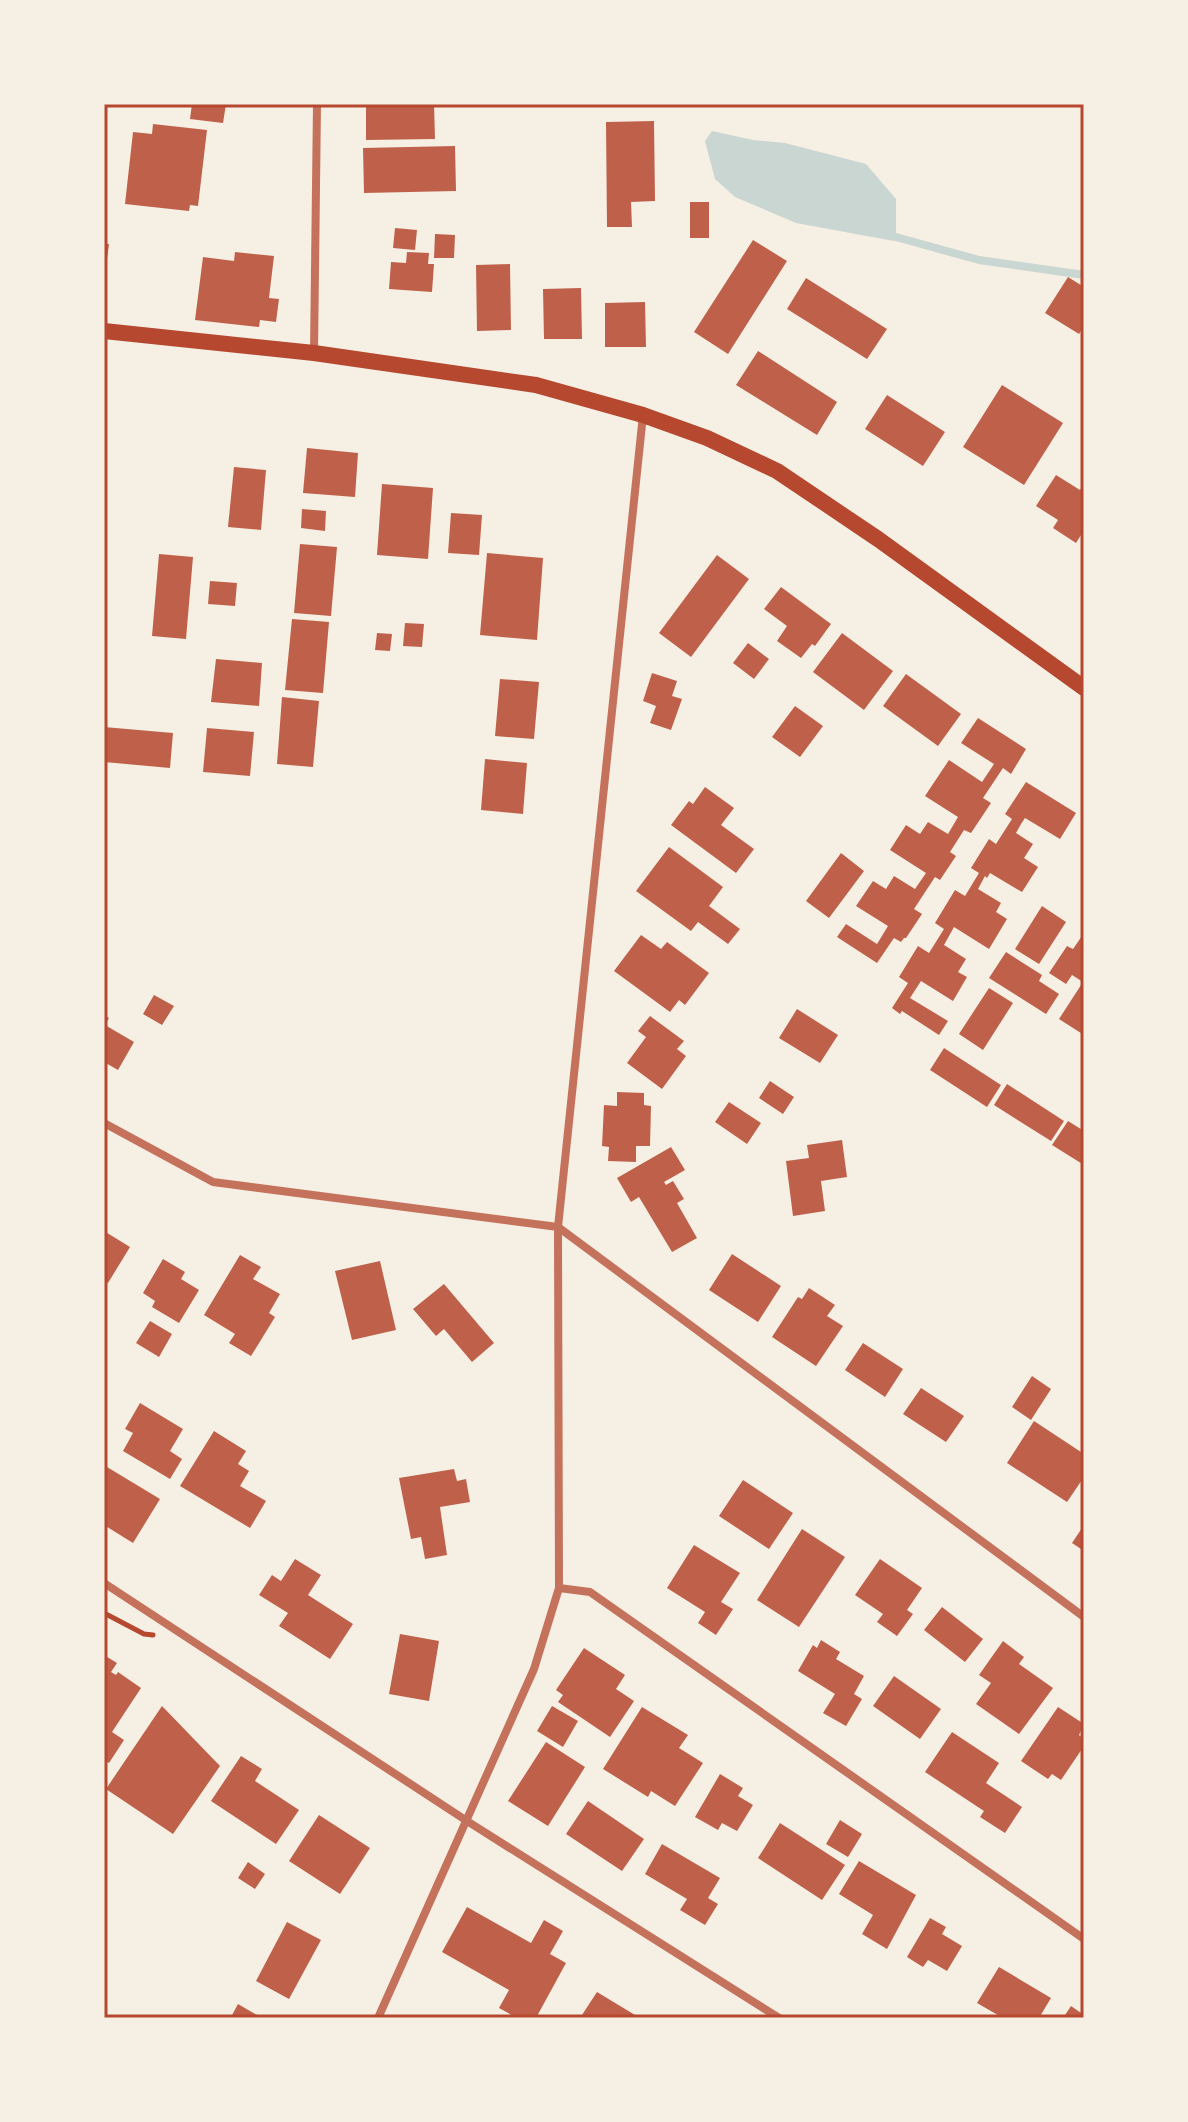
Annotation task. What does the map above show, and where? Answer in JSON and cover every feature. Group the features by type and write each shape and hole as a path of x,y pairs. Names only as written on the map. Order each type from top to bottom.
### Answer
{"main road":[{"path":"104,331 314,353 536,385 643,415 707,438 777,471 878,539 1084,688"}],"street":[{"path":"314,353 317,104"},
{"path":"378,2018 534,1669 559,1588 558,1227 643,415"},
{"path":"104,1123 213,1182 558,1227 1084,1617"},
{"path":"104,1583 467,1821 779,2018"},
{"path":"559,1588 590,1592 1084,1939"}],"shaded area":[{"path":"712,131 785,143 866,164 896,199 894,241 796,223 735,197 715,179 705,141"}],"building":[{"path":"192,104 226,104 223,123 190,119"},
{"path":"366,104 434,104 435,139 366,140"},
{"path":"654,121 655,201 631,202 632,227 607,227 606,122"},
{"path":"153,124 207,130 198,206 190,205 189,211 125,204 133,132 152,134"},
{"path":"455,146 456,191 364,193 363,148"},
{"path":"690,202 709,202 709,238 690,238"},
{"path":"395,228 417,230 415,250 393,248"},
{"path":"435,234 455,235 454,258 434,258"},
{"path":"753,240 787,261 728,354 694,332"},
{"path":"104,244 109,244 106,267 104,267"},
{"path":"235,252 274,256 269,298 279,299 276,322 260,320 259,327 195,320 203,257 234,261"},
{"path":"407,252 429,253 428,264 434,264 432,292 389,289 391,262 406,263"},
{"path":"510,264 511,330 477,331 476,265"},
{"path":"1068,277 1084,287 1084,326 1079,334 1045,313"},
{"path":"806,278 887,329 867,359 787,309"},
{"path":"581,288 582,339 544,339 543,289"},
{"path":"645,302 646,347 605,347 605,303"},
{"path":"758,351 837,402 817,435 736,385"},
{"path":"1002,385 1063,423 1024,485 963,447"},
{"path":"887,395 945,432 923,466 865,429"},
{"path":"307,448 358,453 355,497 303,493"},
{"path":"234,467 266,470 261,530 228,527"},
{"path":"1056,475 1080,490 1084,484 1084,536 1081,535 1076,543 1053,528 1058,520 1036,506"},
{"path":"382,484 433,488 428,559 377,555"},
{"path":"302,509 326,511 325,531 301,528"},
{"path":"451,513 482,515 479,555 448,553"},
{"path":"300,544 337,547 331,616 294,613"},
{"path":"487,553 543,558 537,640 480,635"},
{"path":"159,554 193,557 186,639 152,636"},
{"path":"717,555 749,579 691,657 659,633"},
{"path":"210,581 237,583 235,606 208,604"},
{"path":"781,587 831,624 815,646 812,644 801,658 777,641 787,626 764,609"},
{"path":"292,619 329,622 323,693 285,690"},
{"path":"405,623 424,624 422,647 403,646"},
{"path":"377,633 392,634 390,651 375,650"},
{"path":"842,633 893,671 864,710 813,672"},
{"path":"748,643 769,659 754,679 733,663"},
{"path":"216,659 262,663 259,706 211,702"},
{"path":"652,673 677,681 672,696 682,699 671,730 650,723 656,706 643,701"},
{"path":"906,674 961,714 938,746 883,706"},
{"path":"500,679 539,682 534,739 495,736"},
{"path":"282,697 319,701 313,767 277,764"},
{"path":"795,706 823,726 800,757 772,737"},
{"path":"978,718 1026,749 1011,774 1003,768 983,798 991,803 971,833 964,830 950,852 956,856 940,880 935,877 914,909 922,914 906,938 901,942 894,938 877,963 837,937 846,924 877,944 888,926 856,906 873,881 886,889 894,876 915,889 926,873 890,850 906,825 920,834 928,822 948,834 958,817 925,796 949,760 982,782 994,764 961,743"},
{"path":"104,727 173,733 170,768 104,762"},
{"path":"207,728 254,732 250,776 203,772"},
{"path":"485,759 527,763 523,814 481,810"},
{"path":"1026,782 1076,813 1060,839 1025,818 1016,833 1033,844 1024,858 1038,867 1022,892 990,873 987,878 985,876 978,889 1001,903 996,912 1007,919 989,949 954,927 944,945 966,959 958,972 967,977 953,1001 921,981 910,998 948,1021 939,1035 892,1008 908,983 899,977 918,946 929,953 944,929 935,923 955,890 965,896 979,873 971,868 989,839 996,844 1012,819 1005,814"},
{"path":"705,787 734,808 721,825 754,849 736,873 671,825 689,801 693,804"},
{"path":"669,847 723,887 709,906 740,929 728,944 698,922 691,931 636,891"},
{"path":"841,853 864,871 829,918 806,901"},
{"path":"1042,906 1066,922 1039,964 1015,949"},
{"path":"1084,933 1084,1035 1059,1019 1083,982 1072,975 1066,984 1049,973 1067,946 1073,949"},
{"path":"641,935 661,949 667,942 709,973 685,1005 679,1000 670,1012 614,971"},
{"path":"1006,952 1042,975 1039,981 1059,994 1046,1014 989,978"},
{"path":"989,988 1013,1003 983,1050 959,1034"},
{"path":"154,995 174,1006 162,1025 143,1014"},
{"path":"797,1009 838,1035 820,1063 779,1038"},
{"path":"104,1015 109,1018 105,1025 134,1042 118,1070 104,1062"},
{"path":"650,1016 684,1041 677,1049 686,1056 662,1089 627,1063 646,1037 638,1031"},
{"path":"944,1048 1001,1085 987,1107 930,1070"},
{"path":"770,1081 794,1097 783,1114 759,1098"},
{"path":"1007,1084 1064,1121 1051,1141 994,1105"},
{"path":"617,1092 644,1093 644,1105 651,1106 650,1146 636,1146 636,1162 608,1161 609,1147 602,1146 604,1105 617,1106"},
{"path":"729,1102 761,1123 747,1144 715,1122"},
{"path":"1068,1121 1084,1131 1084,1165 1052,1145"},
{"path":"842,1140 847,1177 821,1181 825,1211 793,1216 786,1161 809,1158 807,1145"},
{"path":"671,1147 685,1170 664,1182 666,1185 673,1181 684,1199 677,1203 697,1238 672,1252 639,1197 631,1202 617,1178"},
{"path":"104,1231 130,1247 108,1283 104,1281"},
{"path":"732,1254 781,1286 758,1322 709,1290"},
{"path":"240,1255 261,1267 253,1279 280,1294 269,1313 275,1317 251,1356 229,1343 235,1334 204,1315"},
{"path":"163,1259 185,1272 181,1279 199,1290 179,1323 152,1307 155,1301 143,1293"},
{"path":"380,1261 396,1330 352,1340 335,1271"},
{"path":"444,1284 494,1343 472,1362 444,1329 436,1336 413,1309"},
{"path":"809,1288 835,1305 827,1316 843,1326 816,1366 772,1337 798,1297 802,1299"},
{"path":"150,1321 172,1334 159,1357 136,1343"},
{"path":"863,1343 903,1369 885,1397 845,1370"},
{"path":"1032,1376 1051,1389 1031,1420 1012,1407"},
{"path":"921,1388 964,1416 946,1442 903,1414"},
{"path":"140,1403 183,1429 170,1451 182,1459 170,1479 123,1451 133,1433 125,1429"},
{"path":"1034,1421 1084,1454 1084,1477 1067,1502 1007,1463"},
{"path":"214,1431 246,1451 238,1464 249,1471 240,1486 266,1501 250,1528 180,1486"},
{"path":"107,1467 160,1499 133,1543 104,1525 104,1472"},
{"path":"454,1469 457,1481 466,1479 470,1502 440,1507 447,1555 425,1559 421,1537 411,1539 399,1478"},
{"path":"743,1480 793,1513 769,1549 719,1516"},
{"path":"1084,1525 1084,1551 1072,1543"},
{"path":"802,1529 845,1557 799,1627 757,1600"},
{"path":"694,1545 740,1573 721,1602 733,1609 716,1635 698,1623 705,1612 667,1588"},
{"path":"295,1559 321,1575 308,1595 353,1624 330,1659 279,1626 288,1613 259,1595 272,1575 281,1581"},
{"path":"880,1559 922,1588 907,1610 913,1614 897,1636 877,1622 883,1614 855,1595"},
{"path":"942,1607 983,1639 965,1662 924,1630"},
{"path":"400,1634 439,1641 429,1701 389,1694"},
{"path":"821,1640 840,1652 836,1659 864,1676 854,1694 862,1699 846,1726 823,1713 835,1694 798,1671 813,1645 817,1648"},
{"path":"1003,1641 1024,1657 1019,1664 1053,1688 1019,1734 976,1704 991,1683 979,1675"},
{"path":"584,1648 625,1675 616,1689 634,1701 610,1737 558,1702 563,1695 556,1690"},
{"path":"104,1655 117,1663 111,1672 116,1675 118,1672 141,1688 112,1732 124,1740 109,1763 104,1760"},
{"path":"894,1676 941,1709 920,1739 873,1706"},
{"path":"162,1706 220,1766 173,1834 106,1789"},
{"path":"552,1706 578,1721 563,1747 537,1731"},
{"path":"642,1707 688,1735 679,1748 703,1763 675,1806 651,1791 648,1797 603,1769"},
{"path":"1058,1707 1084,1724 1079,1735 1084,1739 1084,1746 1061,1780 1052,1774 1048,1779 1021,1761"},
{"path":"952,1732 999,1763 986,1783 1022,1807 1005,1833 980,1817 984,1811 925,1772"},
{"path":"546,1742 585,1767 548,1826 508,1801"},
{"path":"241,1756 262,1769 255,1781 299,1810 276,1844 211,1801"},
{"path":"720,1774 743,1788 738,1796 753,1805 737,1831 722,1823 718,1830 695,1817"},
{"path":"588,1801 644,1839 622,1871 566,1834"},
{"path":"319,1815 370,1848 340,1894 289,1861"},
{"path":"840,1820 862,1834 848,1857 826,1844"},
{"path":"780,1823 845,1865 822,1900 758,1858"},
{"path":"662,1844 720,1878 708,1898 718,1904 705,1925 680,1910 687,1899 645,1874"},
{"path":"859,1861 916,1895 887,1949 862,1934 873,1915 839,1894"},
{"path":"248,1862 265,1874 255,1889 238,1878"},
{"path":"467,1907 531,1943 544,1920 563,1931 550,1954 566,1963 536,2018 517,2018 499,2008 509,1990 442,1952"},
{"path":"930,1918 946,1927 942,1934 962,1946 947,1971 928,1960 923,1967 907,1957"},
{"path":"287,1922 321,1940 289,1999 256,1981"},
{"path":"999,1967 1051,1998 1039,2018 1003,2018 977,2003"},
{"path":"597,1992 640,2018 580,2018"},
{"path":"238,2004 262,2018 224,2018 226,2015 231,2017"},
{"path":"1071,2006 1084,2015 1084,2018 1063,2018"}],"waterway":[{"path":"896,237 979,260 1084,275"}]}
